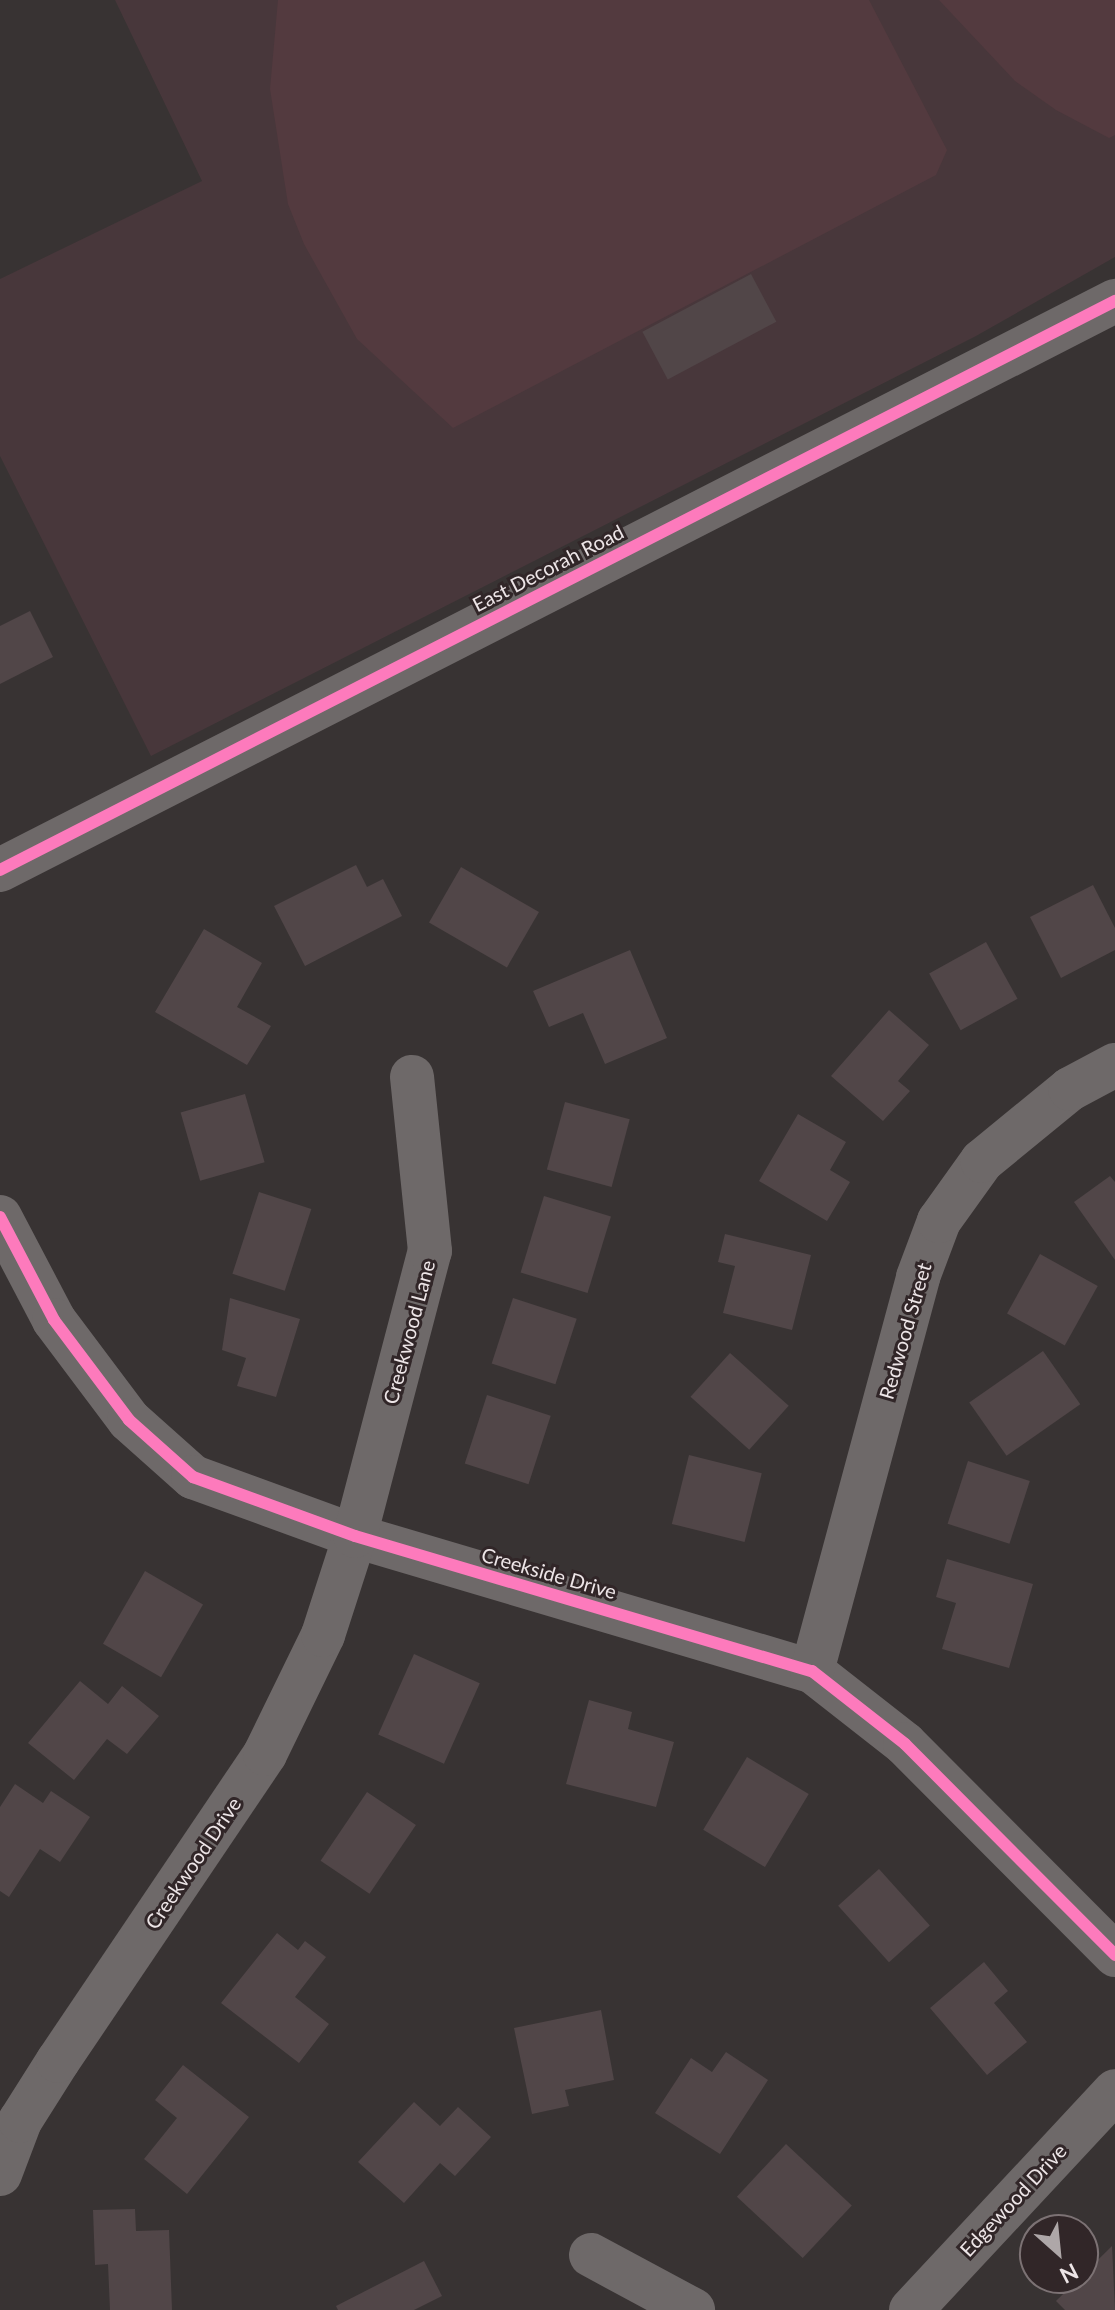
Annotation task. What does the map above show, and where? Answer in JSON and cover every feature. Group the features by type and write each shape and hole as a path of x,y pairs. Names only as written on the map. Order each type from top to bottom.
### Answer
{"street":[{"name":"East Decorah Road","path":"0,870 1115,301"},
{"name":"Redwood Street","path":"812,1671 918,1277 939,1221 982,1161 1070,1089 1115,1065"},
{"name":"Creekwood Lane","path":"355,1536 430,1251 412,1077"},
{"name":"Creekside Drive","path":"0,1217 16,1286 54,1320 129,1420 193,1477 355,1536 812,1671 905,1744 1115,1955"},
{"name":"Creekwood Drive","path":"0,2174 20,2121 265,1754 323,1635 355,1536"},
{"name":"Edgewood Drive","path":"911,2310 1115,2091"},
{"path":"591,2255 693,2310"}],"shaded area":[{"path":"115,0 1115,0 1115,257 976,336 151,756 0,456 0,279 202,181"},
{"path":"278,0 869,0 947,150 936,175 453,428 357,339 304,244 288,204 270,89"},
{"path":"939,0 1115,0 1115,135 1109,138 1056,110 1015,81"}],"building":[{"path":"751,274 776,322 668,379 642,332"},
{"path":"30,611 53,657 0,684 0,626"},
{"path":"356,865 367,887 383,879 402,916 305,966 274,906"},
{"path":"461,867 539,912 507,967 429,922"},
{"path":"1093,885 1115,928 1115,950 1061,978 1030,917"},
{"path":"204,929 262,963 237,1007 271,1026 247,1065 155,1012"},
{"path":"986,942 1018,999 961,1030 929,974"},
{"path":"630,950 667,1038 605,1064 583,1013 549,1027 533,991"},
{"path":"889,1010 929,1045 898,1081 910,1091 883,1121 831,1076"},
{"path":"245,1094 265,1162 200,1181 181,1112"},
{"path":"565,1102 630,1119 612,1187 547,1170"},
{"path":"798,1114 846,1142 830,1170 850,1182 827,1221 759,1181"},
{"path":"1110,1176 1115,1182 1115,1260 1074,1202"},
{"path":"259,1192 311,1209 285,1291 232,1274"},
{"path":"544,1196 611,1216 588,1293 521,1273"},
{"path":"725,1234 811,1255 792,1330 723,1313 735,1266 718,1262"},
{"path":"1040,1254 1098,1286 1065,1345 1007,1313"},
{"path":"230,1298 300,1319 276,1397 237,1386 246,1358 222,1350"},
{"path":"513,1298 577,1319 555,1384 492,1364"},
{"path":"1043,1351 1080,1404 1007,1456 969,1403"},
{"path":"730,1353 789,1406 749,1450 691,1397"},
{"path":"487,1395 551,1416 528,1484 465,1463"},
{"path":"689,1455 762,1473 745,1542 672,1524"},
{"path":"968,1461 1030,1481 1009,1544 948,1524"},
{"path":"947,1559 1033,1584 1009,1668 942,1649 956,1603 936,1597"},
{"path":"145,1571 203,1604 161,1677 103,1644"},
{"path":"414,1654 480,1683 444,1764 378,1734"},
{"path":"80,1681 108,1704 122,1686 159,1716 127,1754 107,1739 74,1780 28,1743"},
{"path":"589,1700 632,1712 628,1729 674,1742 656,1807 566,1784"},
{"path":"747,1757 809,1794 765,1867 703,1830"},
{"path":"15,1784 43,1803 51,1791 90,1817 60,1862 40,1849 9,1897 0,1891 0,1807"},
{"path":"367,1792 416,1825 370,1894 321,1861"},
{"path":"879,1869 930,1925 889,1962 838,1906"},
{"path":"277,1933 298,1950 305,1941 326,1957 295,1997 329,2024 299,2063 221,2003"},
{"path":"984,1962 1008,1991 994,2003 1027,2042 987,2075 930,2008"},
{"path":"601,2010 614,2080 565,2090 569,2106 532,2114 514,2028"},
{"path":"726,2052 768,2080 720,2154 655,2113 691,2058 712,2072"},
{"path":"183,2065 249,2117 187,2194 144,2159 177,2118 155,2100"},
{"path":"414,2102 440,2126 458,2107 491,2137 455,2176 440,2163 404,2203 358,2162"},
{"path":"786,2144 852,2205 803,2258 737,2197"},
{"path":"135,2209 136,2231 169,2230 172,2310 110,2310 108,2264 95,2265 93,2210"},
{"path":"1112,2246 1115,2310 1065,2310 1056,2301 1063,2294 1099,2294 1099,2259"},
{"path":"424,2261 442,2296 414,2310 338,2310 336,2306"}],"cycle path":[{"path":"0,870 1115,301"},
{"path":"0,1217 54,1320 129,1420 193,1477 355,1536 812,1671 905,1744 1115,1955"}]}
